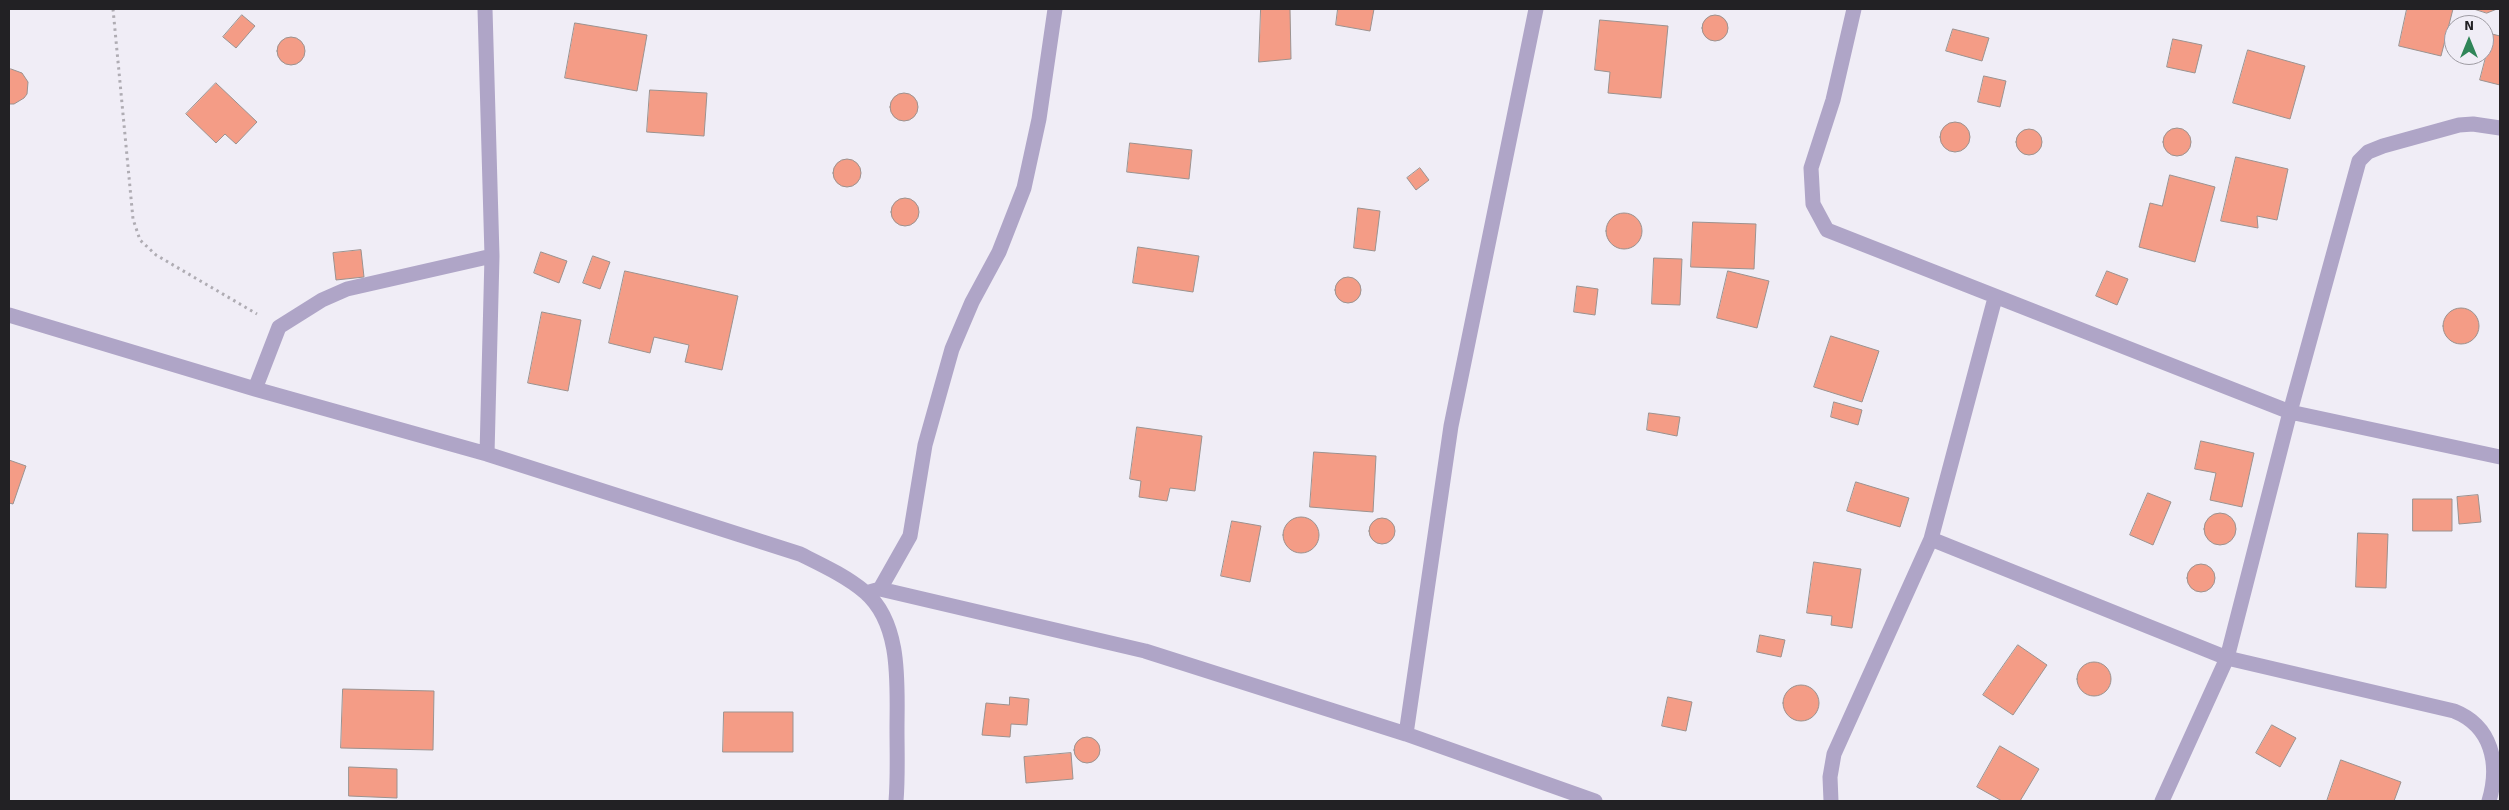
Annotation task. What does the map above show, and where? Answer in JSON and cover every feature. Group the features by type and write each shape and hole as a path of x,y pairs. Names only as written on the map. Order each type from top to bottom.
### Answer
{"street":[{"path":"485,9 492,256 487,454"},
{"path":"873,591 910,536 925,445 952,349 972,302 999,252 1024,188 1039,119 1055,9"},
{"path":"1406,734 1451,426 1536,9"},
{"path":"1854,9 1833,100 1812,168 1813,204 1827,230 1995,298 2290,412 2500,457"},
{"path":"2162,801 2227,658 2290,412 2359,161 2368,152 2383,146 2459,125 2473,124 2500,128"},
{"path":"255,389 279,327 322,300 347,289 492,256"},
{"path":"1831,801 1830,777 1834,754 1931,539 1995,298"},
{"path":"9,315 255,389 487,454 800,554 873,591 1144,651 1406,734 1595,801"},
{"path":"1931,539 2227,658 2454,711 2470,717 2485,734 2492,757 2495,782 2489,801"},
{"path":"873,591 892,640 897,676 896,801"}],"path":[{"path":"112,9 133,219 140,240 156,255 279,327"}],"building":[{"path":"1261,9 1290,9 1291,59 1259,62"},
{"path":"1338,9 1374,9 1370,31 1336,25"},
{"path":"2407,9 2453,9 2451,15 2444,15 2444,44 2441,56 2399,46"},
{"path":"2474,9 2497,9 2487,13"},
{"path":"242,15 255,26 236,48 223,37"},
{"path":"1715,15 1724,19 1728,28 1724,37 1715,41 1706,37 1702,28 1706,19"},
{"path":"1600,20 1668,26 1661,98 1608,93 1610,72 1595,70"},
{"path":"575,23 647,35 637,91 565,78"},
{"path":"1953,29 1989,38 1982,61 1946,51"},
{"path":"2494,34 2500,36 2500,85 2480,80 2484,65 2494,65"},
{"path":"291,37 301,41 305,51 301,61 291,65 281,61 277,51 281,41"},
{"path":"2173,39 2202,45 2195,73 2167,67"},
{"path":"2248,50 2305,66 2290,119 2233,103"},
{"path":"9,70 22,73 28,82 27,94 14,104 9,104"},
{"path":"1984,76 2006,81 2000,107 1978,102"},
{"path":"216,83 257,122 236,144 225,134 216,143 186,114"},
{"path":"650,90 707,93 704,136 647,132"},
{"path":"904,93 914,97 918,107 914,117 904,121 894,117 890,107 894,97"},
{"path":"1955,122 1966,126 1970,137 1966,148 1955,152 1944,148 1940,137 1944,126"},
{"path":"2177,128 2187,132 2191,142 2187,152 2177,156 2167,152 2163,142 2167,132"},
{"path":"2029,129 2038,133 2042,142 2038,151 2029,155 2020,151 2016,142 2020,133"},
{"path":"1130,143 1192,150 1189,179 1127,172"},
{"path":"2236,157 2288,169 2277,220 2257,216 2258,228 2221,221"},
{"path":"847,159 857,163 861,173 857,183 847,187 837,183 833,173 837,163"},
{"path":"1420,168 1429,180 1416,190 1407,178"},
{"path":"2170,175 2215,187 2195,262 2139,247 2150,203 2162,206"},
{"path":"905,198 915,202 919,212 915,222 905,226 895,222 891,212 895,202"},
{"path":"1358,208 1380,211 1375,251 1354,248"},
{"path":"1624,213 1631,214 1637,218 1641,224 1641,238 1637,244 1631,248 1624,249 1617,248 1611,244 1607,238 1606,231 1607,224 1611,218 1617,214"},
{"path":"1693,222 1756,224 1754,269 1691,267"},
{"path":"1138,247 1199,256 1193,292 1133,283"},
{"path":"361,250 364,277 336,280 333,253"},
{"path":"541,252 567,261 559,283 534,273"},
{"path":"593,256 610,262 600,289 583,283"},
{"path":"1654,258 1682,259 1680,305 1652,304"},
{"path":"625,271 738,296 722,370 685,362 689,345 654,337 650,353 609,343"},
{"path":"1728,271 1769,281 1757,328 1717,318"},
{"path":"2107,271 2128,279 2117,305 2096,296"},
{"path":"1348,277 1357,281 1361,290 1357,299 1348,303 1339,299 1335,290 1339,281"},
{"path":"1577,286 1598,289 1595,315 1574,312"},
{"path":"2461,308 2474,313 2479,326 2474,339 2461,344 2448,339 2443,326 2448,313"},
{"path":"542,312 581,320 568,391 528,383"},
{"path":"1831,336 1879,351 1862,402 1814,387"},
{"path":"1834,402 1862,410 1858,425 1831,417"},
{"path":"1649,413 1680,417 1677,436 1647,430"},
{"path":"1137,427 1202,436 1195,491 1170,488 1167,501 1139,497 1141,481 1130,479"},
{"path":"2201,441 2254,453 2242,507 2210,500 2216,473 2195,469"},
{"path":"1314,452 1376,456 1373,512 1310,507"},
{"path":"9,460 26,466 13,504 9,503"},
{"path":"1856,482 1909,498 1900,527 1847,511"},
{"path":"2148,493 2171,502 2153,545 2130,535"},
{"path":"2478,495 2481,522 2459,524 2457,497"},
{"path":"2413,499 2452,499 2452,531 2413,531"},
{"path":"2220,513 2226,514 2231,518 2235,523 2235,535 2231,540 2226,544 2220,545 2214,544 2209,540 2205,535 2204,529 2205,523 2209,518 2214,514"},
{"path":"1301,517 1308,518 1314,522 1318,528 1318,542 1314,548 1308,552 1301,553 1294,552 1288,548 1284,542 1283,535 1284,528 1288,522 1294,518"},
{"path":"1382,518 1391,522 1395,531 1391,540 1382,544 1373,540 1369,531 1373,522"},
{"path":"1232,521 1261,526 1250,582 1221,576"},
{"path":"2358,533 2388,534 2386,588 2356,587"},
{"path":"1814,562 1861,569 1852,628 1831,625 1832,616 1807,613"},
{"path":"2201,564 2211,568 2215,578 2211,588 2201,592 2191,588 2187,578 2191,568"},
{"path":"1760,635 1785,640 1781,657 1757,652"},
{"path":"2018,645 2047,665 2013,715 1983,695"},
{"path":"2094,662 2106,667 2111,679 2106,691 2094,696 2082,691 2077,679 2082,667"},
{"path":"1801,685 1808,686 1814,690 1818,696 1818,710 1814,716 1808,720 1801,721 1794,720 1788,716 1784,710 1783,703 1784,696 1788,690 1794,686"},
{"path":"343,689 434,691 433,750 341,748"},
{"path":"1010,697 1029,699 1027,725 1011,724 1010,737 982,735 986,703 1009,705"},
{"path":"1668,697 1692,702 1686,731 1662,726"},
{"path":"724,712 793,712 793,752 723,752"},
{"path":"2272,725 2296,738 2280,767 2256,753"},
{"path":"1087,737 1096,741 1100,750 1096,759 1087,763 1078,759 1074,750 1078,741"},
{"path":"2000,746 2039,769 2020,801 2002,801 1977,787"},
{"path":"1071,753 1073,779 1026,783 1024,757"},
{"path":"2341,760 2401,782 2394,801 2327,801"},
{"path":"349,767 397,769 397,798 349,796"}]}
